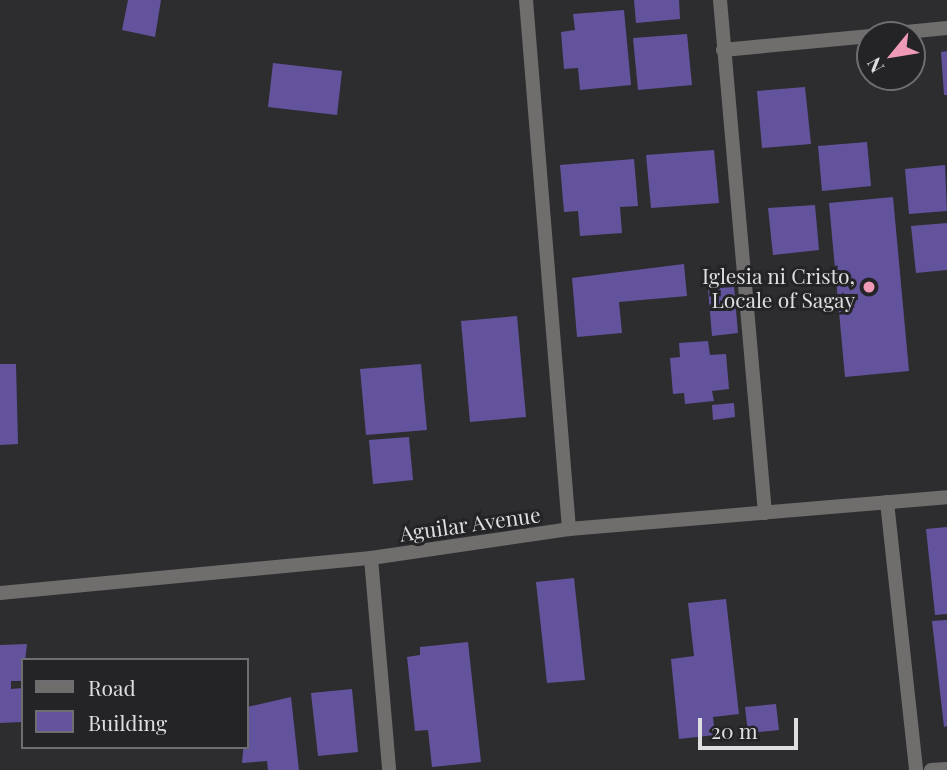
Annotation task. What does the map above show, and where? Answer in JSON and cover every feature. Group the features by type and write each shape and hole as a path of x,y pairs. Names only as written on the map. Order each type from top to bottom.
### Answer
{"street":[{"path":"526,0 569,529"},
{"path":"720,0 765,513"},
{"path":"926,30 947,28"},
{"path":"723,50 856,37"},
{"name":"Aguilar Avenue","path":"0,593 372,558 569,529 947,497"},
{"path":"887,502 916,770"},
{"path":"372,558 389,770"},
{"path":"931,770 947,769"}],"building":[{"path":"128,0 161,0 155,37 122,30"},
{"path":"634,0 679,0 680,19 636,23"},
{"path":"624,10 631,85 580,90 578,68 564,69 561,32 575,30 573,14"},
{"path":"687,34 692,85 638,90 633,38"},
{"path":"947,51 947,95 944,95 941,52"},
{"path":"273,63 342,71 337,115 268,107"},
{"path":"805,87 811,144 762,148 757,91"},
{"path":"867,142 871,186 822,191 818,146"},
{"path":"714,150 719,203 651,208 646,155"},
{"path":"634,159 638,206 620,207 622,233 580,236 578,211 564,212 560,165"},
{"path":"945,165 947,211 909,214 905,169"},
{"name":"Iglesia ni Cristo, Locale of Sagay","path":"893,197 909,371 845,377 829,203"},
{"path":"815,205 819,250 773,255 768,208"},
{"path":"947,223 947,270 916,273 911,226"},
{"path":"684,264 687,296 619,302 622,333 577,337 572,278"},
{"path":"734,287 738,333 712,336 708,289"},
{"path":"517,316 526,417 470,422 461,321"},
{"path":"708,341 710,355 726,354 729,389 712,391 714,401 685,404 684,393 673,394 670,358 680,357 679,343"},
{"path":"0,364 16,364 18,444 0,445"},
{"path":"421,364 427,430 366,435 360,369"},
{"path":"734,403 735,417 713,420 712,405"},
{"path":"409,437 413,480 373,484 369,440"},
{"path":"947,527 947,614 935,615 926,529"},
{"path":"574,578 585,680 547,683 536,582"},
{"path":"726,599 739,714 713,717 715,735 679,739 671,659 694,656 688,603"},
{"path":"947,620 947,726 944,727 932,621"},
{"path":"468,642 481,762 432,767 428,730 415,731 407,657 420,655 420,647"},
{"path":"27,644 25,658 21,658 21,681 11,681 11,689 21,688 21,722 0,723 0,645"},
{"path":"352,689 358,752 318,756 311,693"},
{"path":"291,697 299,770 268,770 267,761 242,763 243,749 248,749 248,707"},
{"path":"776,704 779,730 748,733 745,707"}],"place":[{"name":"Iglesia ni Cristo, Locale of Sagay","path":"869,287"}]}
